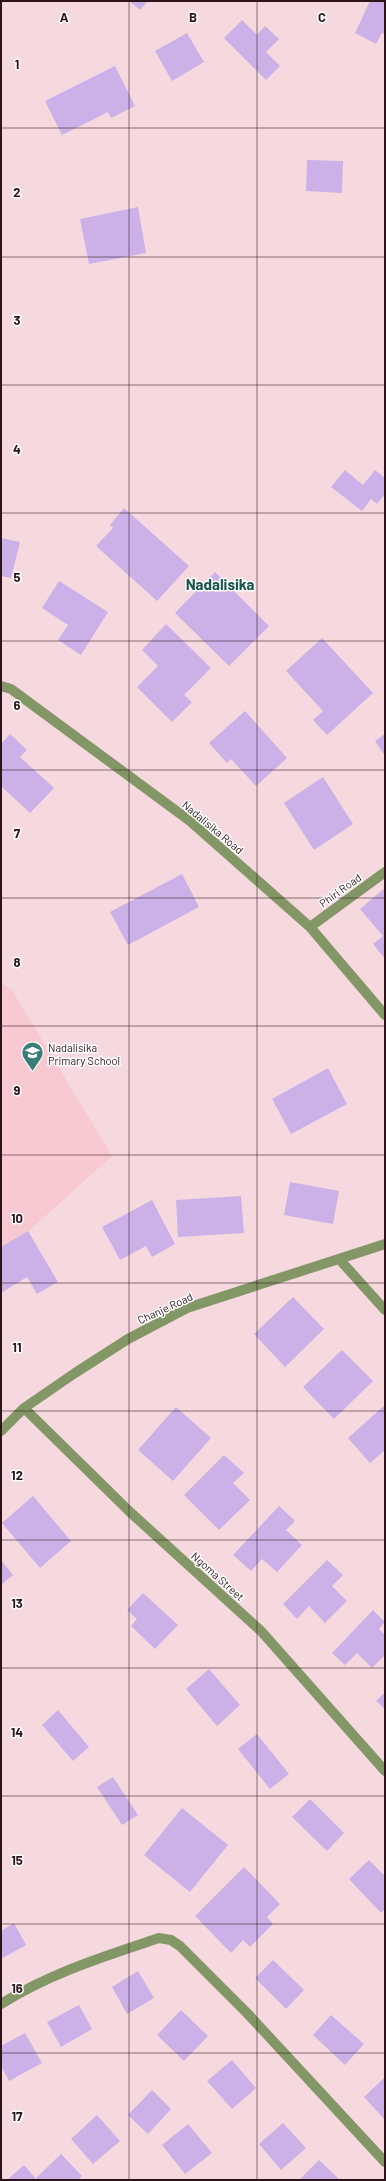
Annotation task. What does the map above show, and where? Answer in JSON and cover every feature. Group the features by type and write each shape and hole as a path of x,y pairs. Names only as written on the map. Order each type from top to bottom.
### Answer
{"street":[{"name":"Nadalisika Road","path":"1,686 11,688 190,821 310,927 385,1015"},
{"name":"Phiri Road","path":"310,927 385,872"},
{"name":"Chanje Road","path":"1,1431 24,1408 128,1339 187,1308 340,1260 385,1244"},
{"path":"340,1260 385,1310"},
{"name":"Ngoma Street","path":"24,1408 130,1512 261,1631 385,1771"},
{"path":"1,2004 17,1994 87,1962 159,1938 171,1940 180,1946 247,2014 385,2162"}],"shaded area":[{"name":"Nadalisika Primary School","path":"1,982 12,990 112,1156 1,1256"}],"building":[{"path":"129,1 148,1 140,10"},
{"path":"370,1 385,1 385,34 382,33 376,44 355,33"},
{"path":"242,20 257,35 265,26 279,39 266,52 280,66 266,80 224,38"},
{"path":"187,33 204,62 172,81 155,51"},
{"path":"115,66 135,106 111,118 108,112 62,135 45,101"},
{"path":"307,160 343,161 342,193 306,191"},
{"path":"138,207 146,253 89,264 80,219"},
{"path":"345,470 363,485 375,470 385,478 385,494 377,504 371,499 362,511 331,487"},
{"path":"124,508 189,566 157,601 96,546 113,528 110,525"},
{"path":"1,538 20,542 11,578 1,576"},
{"path":"215,572 269,626 229,666 175,613"},
{"path":"59,581 108,612 81,655 58,640 68,625 42,608"},
{"path":"166,624 211,668 184,695 192,702 172,722 137,687 158,666 142,650"},
{"path":"322,638 373,693 327,735 313,720 323,711 286,671"},
{"path":"245,711 287,758 256,786 231,759 227,763 209,743"},
{"path":"10,734 27,750 20,757 54,788 30,813 1,786 1,744"},
{"path":"385,734 385,756 375,741"},
{"path":"323,777 353,824 314,850 284,803"},
{"path":"182,874 199,907 128,945 110,912"},
{"path":"385,888 385,959 373,944 383,936 360,909"},
{"path":"328,1068 347,1104 291,1134 272,1099"},
{"path":"290,1182 339,1191 333,1224 284,1215"},
{"path":"241,1196 244,1233 178,1237 176,1200"},
{"path":"152,1200 175,1244 152,1257 146,1246 120,1260 102,1227"},
{"path":"28,1231 58,1282 37,1294 27,1277 1,1293 1,1247"},
{"path":"293,1297 324,1329 285,1367 254,1334"},
{"path":"342,1350 373,1381 334,1419 303,1387"},
{"path":"385,1405 385,1450 370,1463 348,1438"},
{"path":"176,1407 211,1438 173,1481 138,1450"},
{"path":"224,1455 244,1473 233,1483 250,1500 219,1530 184,1495"},
{"path":"33,1496 71,1541 40,1568 2,1523"},
{"path":"279,1506 295,1521 286,1530 302,1545 277,1572 262,1559 251,1571 233,1555"},
{"path":"1,1560 13,1575 1,1585"},
{"path":"327,1560 343,1575 332,1586 347,1601 325,1623 309,1606 297,1619 283,1604"},
{"path":"143,1593 178,1625 155,1649 131,1626 137,1619 127,1610"},
{"path":"373,1610 385,1622 379,1629 385,1635 385,1655 372,1668 357,1653 345,1665 332,1653"},
{"path":"209,1669 240,1705 217,1726 186,1689"},
{"path":"385,1692 385,1709 376,1701"},
{"path":"58,1710 89,1747 73,1761 42,1725"},
{"path":"257,1734 289,1774 270,1789 238,1749"},
{"path":"113,1777 138,1815 122,1825 97,1787"},
{"path":"310,1799 344,1833 327,1851 292,1817"},
{"path":"182,1808 228,1845 190,1892 144,1855"},
{"path":"369,1860 385,1876 385,1909 381,1913 349,1879"},
{"path":"244,1867 280,1904 267,1917 273,1924 250,1947 243,1940 231,1953 195,1916"},
{"path":"14,1923 26,1945 1,1959 1,1931"},
{"path":"273,1960 304,1990 286,2009 255,1978"},
{"path":"138,1971 154,1998 127,2014 112,1987"},
{"path":"79,2005 92,2029 61,2047 47,2022"},
{"path":"181,2010 208,2036 184,2061 157,2035"},
{"path":"331,2015 364,2044 345,2065 313,2035"},
{"path":"25,2033 42,2063 9,2081 1,2066 1,2046"},
{"path":"232,2060 256,2088 232,2109 207,2081"},
{"path":"385,2077 385,2120 364,2097"},
{"path":"152,2090 171,2109 148,2134 128,2115"},
{"path":"97,2115 120,2141 93,2164 71,2139"},
{"path":"283,2123 306,2148 281,2170 259,2144"},
{"path":"188,2124 212,2153 185,2174 162,2145"},
{"path":"61,2154 82,2176 78,2180 38,2180 36,2178"},
{"path":"319,2160 340,2180 299,2180"},
{"path":"24,2165 37,2180 7,2180"}],"place":[{"name":"Nadalisika Primary School","path":"32,1072"}],"district":[{"name":"Nadalisika","path":"220,584"}]}
